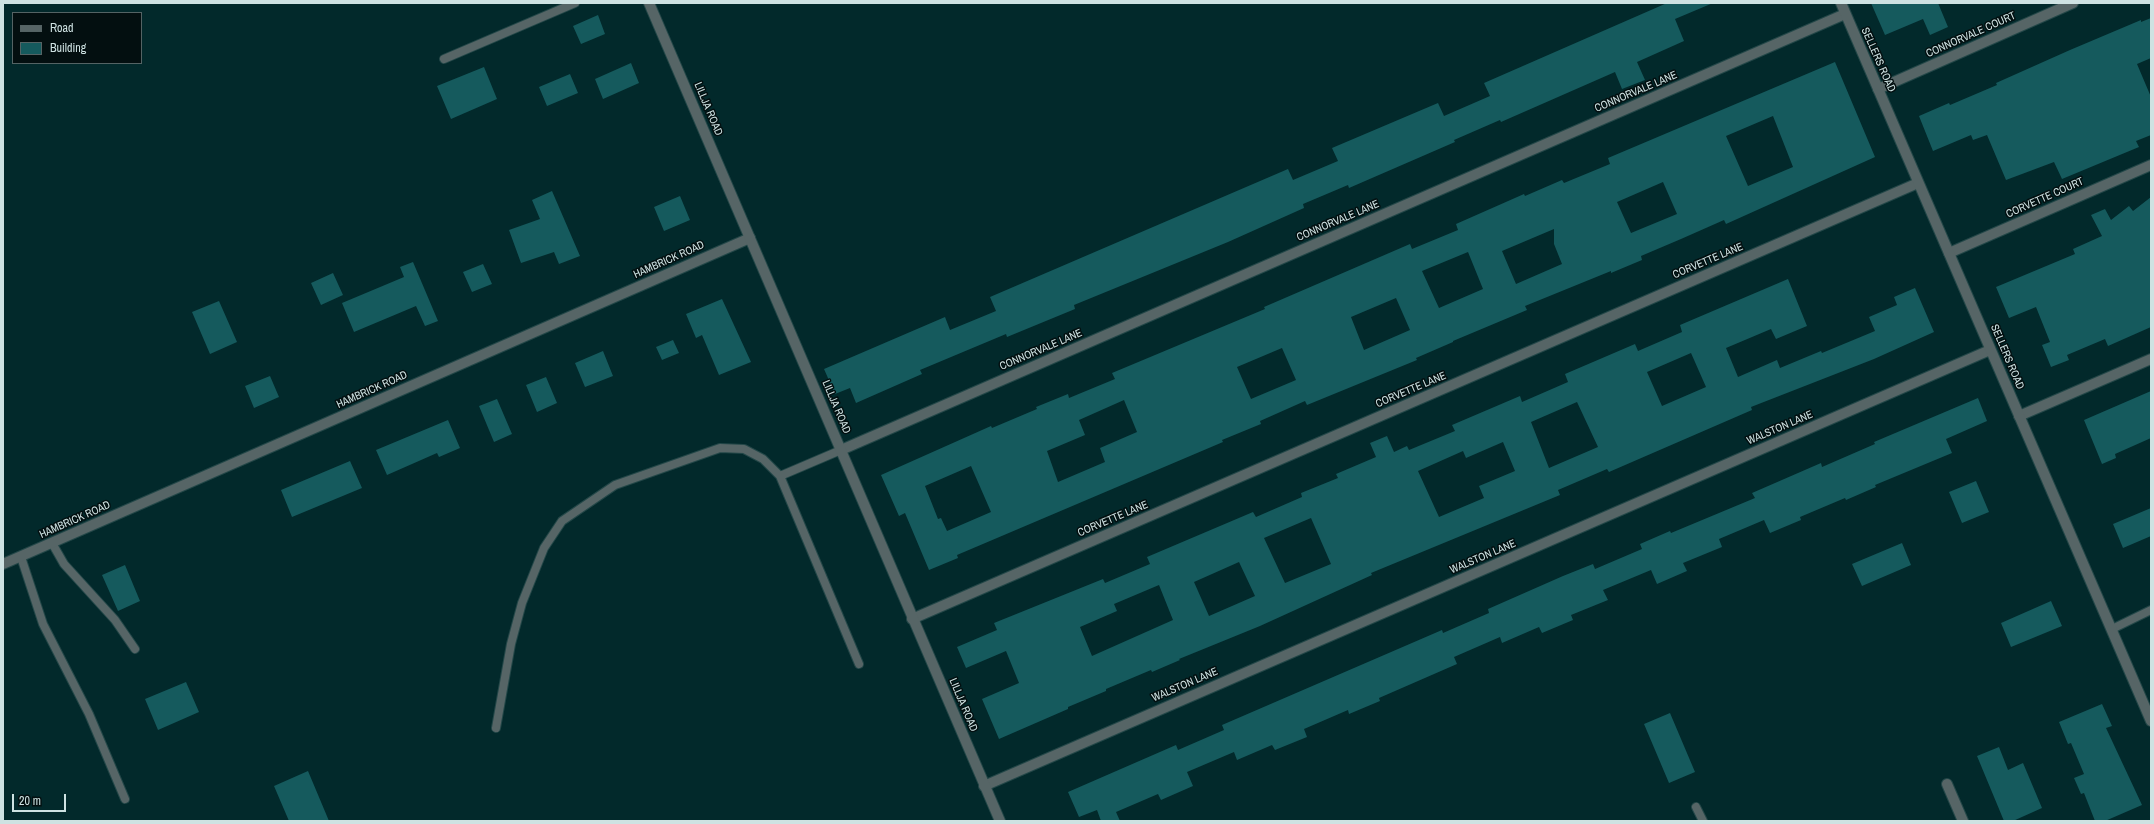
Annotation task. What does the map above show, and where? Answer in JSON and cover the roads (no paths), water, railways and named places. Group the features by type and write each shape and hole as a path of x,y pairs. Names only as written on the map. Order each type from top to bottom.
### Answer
{"street":[{"name":"LILLJA ROAD","path":"649,3 912,619 1000,821"},
{"name":"SELLERS ROAD","path":"1841,3 2151,720"},
{"name":"CONNORVALE COURT","path":"1878,89 2073,3"},
{"name":"CONNORVALE LANE","path":"841,450 1845,14"},
{"name":"CORVETTE COURT","path":"1949,253 2151,164"},
{"name":"CORVETTE LANE","path":"912,619 1918,183"},
{"name":"HAMBRICK ROAD","path":"3,564 750,238"},
{"name":"WALSTON LANE","path":"984,786 1990,350"},
{"path":"2019,416 2151,359"},
{"path":"1947,784 1963,821"}],"lane":[{"path":"444,59 575,3"},
{"path":"496,728 511,644 522,603 544,548 562,521 615,486 720,448 744,449 763,459 780,476 859,664"},
{"path":"780,476 841,450"},
{"path":"52,543 64,564 115,620 135,649"},
{"path":"21,557 43,624 89,714 125,799"},
{"path":"2112,629 2151,610"},
{"path":"1696,807 1703,821"}]}
